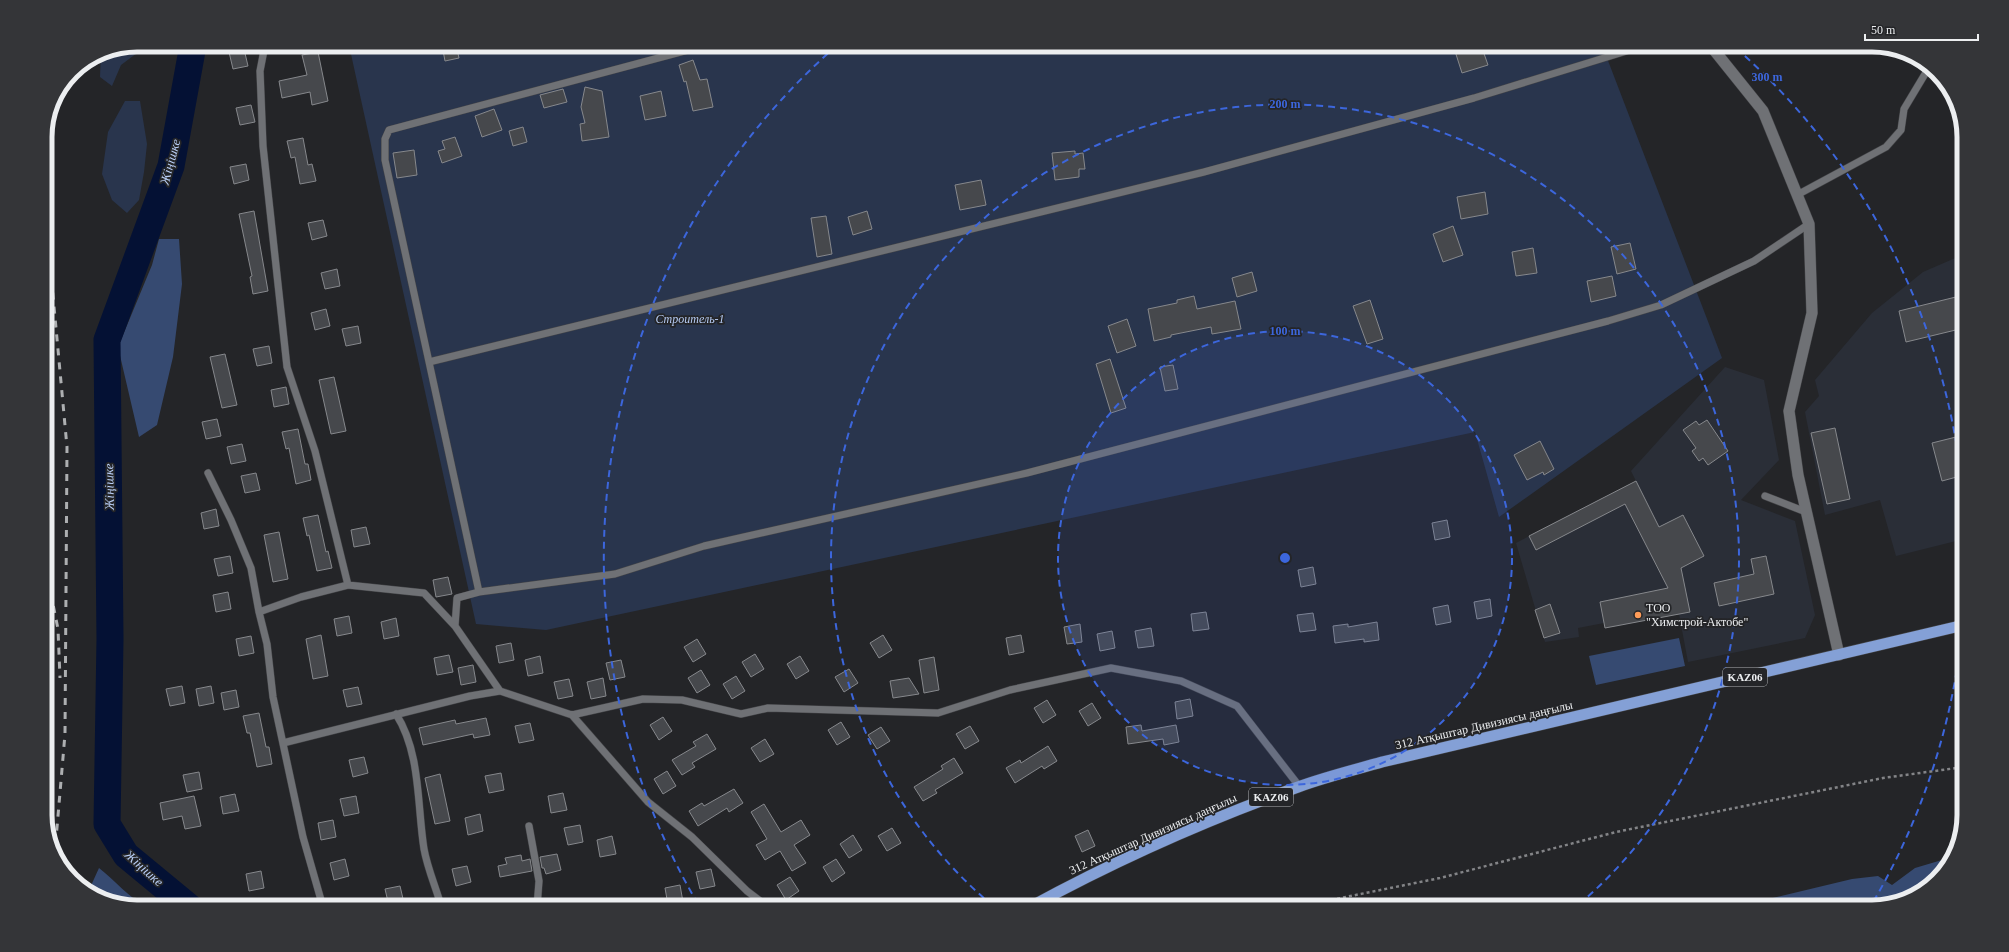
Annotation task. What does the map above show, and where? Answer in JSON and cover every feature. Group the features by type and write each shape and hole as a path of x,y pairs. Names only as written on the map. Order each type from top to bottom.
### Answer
{"highway":[{"name":"312 Атқыштар Дивизиясы даңғылы","path":"1043,900 1081,879 1201,824 1299,786 1382,762 1957,627"}],"street":[{"path":"1716,52 1763,111 1809,224 1812,313 1789,411 1798,475 1839,655"}],"lane":[{"path":"264,52 260,70 263,146 287,367 314,451 348,585"},
{"path":"479,592 385,160 385,139 390,130 681,52"},
{"path":"429,362 1204,172 1474,98 1623,52"},
{"path":"1797,195 1886,147 1901,130 1904,109 1926,72"},
{"path":"455,626 457,598 479,592 615,574 704,546 1027,473 1601,323 1661,305 1747,265 1809,224"},
{"path":"208,473 231,520 251,568 259,612 267,644 273,697 303,836 321,900"},
{"path":"1765,496 1806,512"},
{"path":"259,612 302,597 348,585 424,593 455,626 500,691"},
{"path":"572,715 643,699 682,700 741,714 768,708 938,713 1010,690 1111,668 1181,681 1237,706 1299,786"},
{"path":"283,743 470,696 500,691 572,715 648,802 692,837 746,891 758,900"},
{"path":"396,714 404,728 411,752 420,804 424,850 439,900"},
{"path":"528,826 539,881 538,900"}],"path":[{"path":"1331,900 1440,878 1616,832 1883,778 1957,768"}],"shaded area":[{"path":"159,239 179,239 182,284 173,357 157,425 139,437 118,347 152,265"},
{"path":"1957,257 1957,541 1896,556 1880,500 1825,515 1805,412 1819,396 1815,380 1872,313 1923,272"},
{"name":"ТОО \"Химстрой-Актобе\"","path":"1725,367 1764,380 1779,460 1741,500 1795,521 1815,615 1805,638 1688,662 1679,614 1605,628 1604,623 1578,628 1579,637 1545,642 1516,543 1636,481 1631,471"},
{"path":"1679,638 1685,666 1596,685 1589,656"},
{"path":"1945,859 1928,879 1915,889 1894,897 1872,900 1764,900 1852,879 1878,876 1892,885 1915,868"},
{"path":"99,868 136,900 104,894 91,886"}],"green space":[{"path":"137,52 121,65 112,86 100,77 101,60 115,55"},
{"name":"Строитель-1","path":"351,52 1605,52 1722,358 1499,517 1475,432 546,630 476,624"},
{"path":"125,101 140,101 147,144 139,200 127,213 112,200 102,174 108,132"}],"building":[{"path":"229,52 245,52 248,66 233,69"},
{"path":"318,52 328,101 312,105 310,92 282,98 279,81 307,75 302,55"},
{"path":"443,52 458,52 459,58 445,61"},
{"path":"1455,52 1483,52 1488,65 1462,73"},
{"path":"693,60 700,80 707,79 713,107 693,111 686,81 684,82 679,65"},
{"path":"585,87 602,91 609,137 582,141 580,124 585,123 581,107"},
{"path":"563,89 567,102 544,108 540,95"},
{"path":"661,91 666,116 645,120 640,96"},
{"path":"251,105 255,122 240,125 236,108"},
{"path":"494,109 502,130 482,137 475,116"},
{"path":"523,127 527,142 513,146 509,131"},
{"path":"455,137 462,156 442,163 438,151 445,149 442,141"},
{"path":"303,138 308,165 312,164 316,181 300,184 295,157 291,158 287,141"},
{"path":"414,150 417,175 397,178 393,153"},
{"path":"1075,151 1075,154 1083,153 1085,169 1079,169 1079,177 1055,180 1052,153"},
{"path":"246,164 249,180 234,184 230,167"},
{"path":"981,180 986,205 960,210 955,185"},
{"path":"1485,192 1488,214 1461,219 1457,197"},
{"path":"254,211 268,291 253,294 250,277 252,276 239,214"},
{"path":"867,211 872,229 853,235 848,217"},
{"path":"826,216 832,254 817,257 811,218"},
{"path":"323,220 327,236 312,240 308,223"},
{"path":"1453,226 1463,255 1443,262 1433,234"},
{"path":"1630,243 1636,269 1617,274 1611,247"},
{"path":"1533,248 1537,273 1516,276 1512,252"},
{"path":"337,269 340,286 325,289 321,273"},
{"path":"1252,272 1257,291 1237,297 1232,278"},
{"path":"1612,276 1616,296 1591,302 1587,281"},
{"path":"1194,296 1197,309 1235,301 1241,329 1212,334 1211,327 1171,335 1171,337 1154,341 1148,309 1177,303 1177,300"},
{"path":"1957,297 1957,330 1906,342 1899,311"},
{"path":"1370,300 1383,339 1367,344 1353,306"},
{"path":"326,309 330,326 315,330 311,313"},
{"path":"1127,319 1136,346 1117,353 1108,326"},
{"path":"358,326 361,343 346,346 342,329"},
{"path":"269,346 272,363 257,366 253,349"},
{"path":"225,354 237,405 222,408 210,357"},
{"path":"1110,359 1126,408 1111,413 1096,364"},
{"path":"1173,365 1178,389 1165,391 1160,367"},
{"path":"334,377 346,431 331,434 319,380"},
{"path":"286,387 289,404 274,407 271,390"},
{"path":"217,419 221,436 206,439 202,422"},
{"path":"1707,420 1728,451 1708,465 1703,458 1699,461 1692,451 1696,448 1683,430 1696,421 1699,425"},
{"path":"1835,428 1850,499 1827,504 1811,433"},
{"path":"298,429 305,464 308,464 311,480 296,484 289,448 286,449 282,432"},
{"path":"1957,437 1957,477 1942,481 1932,443"},
{"path":"1540,441 1554,469 1544,475 1543,472 1527,480 1514,455"},
{"path":"242,444 246,461 231,464 227,447"},
{"path":"256,473 260,490 245,493 241,476"},
{"path":"1636,481 1659,527 1683,515 1704,556 1681,568 1690,612 1605,628 1600,602 1668,588 1625,504 1536,550 1529,536"},
{"path":"216,509 219,526 204,529 201,513"},
{"path":"318,515 326,552 328,551 332,568 317,571 309,535 307,536 303,518"},
{"path":"1447,520 1450,537 1435,540 1432,523"},
{"path":"366,527 370,544 354,547 351,530"},
{"path":"279,532 288,579 273,582 264,535"},
{"path":"230,556 233,573 218,576 214,559"},
{"path":"1766,556 1774,594 1719,606 1714,583 1754,574 1751,559"},
{"path":"1313,567 1316,584 1301,587 1298,570"},
{"path":"448,577 452,594 436,597 433,580"},
{"path":"228,592 231,609 216,612 213,595"},
{"path":"1490,599 1492,616 1477,619 1474,602"},
{"path":"1550,604 1560,633 1544,638 1535,610"},
{"path":"1448,605 1451,622 1436,625 1433,608"},
{"path":"1206,612 1209,629 1193,631 1191,614"},
{"path":"1313,613 1316,630 1300,632 1297,615"},
{"path":"349,616 352,633 337,636 334,619"},
{"path":"396,618 399,636 384,639 381,622"},
{"path":"1377,622 1379,640 1364,642 1364,639 1335,643 1333,626 1348,624 1348,627"},
{"path":"1080,624 1082,642 1067,644 1064,627"},
{"path":"1151,628 1154,646 1138,648 1135,631"},
{"path":"1112,631 1115,648 1100,651 1097,634"},
{"path":"321,635 328,676 313,679 306,639"},
{"path":"883,635 892,650 879,658 870,643"},
{"path":"1021,635 1024,652 1009,655 1006,638"},
{"path":"251,636 254,653 239,656 236,639"},
{"path":"697,639 706,654 693,662 684,647"},
{"path":"511,643 514,660 499,663 496,646"},
{"path":"755,654 764,669 751,677 742,662"},
{"path":"449,655 453,672 437,675 434,658"},
{"path":"540,656 543,673 528,676 525,660"},
{"path":"800,656 809,671 796,679 787,664"},
{"path":"934,657 939,690 924,693 919,660"},
{"path":"621,660 625,677 610,680 606,663"},
{"path":"473,665 476,682 461,685 458,668"},
{"path":"849,669 858,683 844,692 835,677"},
{"path":"701,670 710,685 697,693 688,678"},
{"path":"736,676 745,691 732,699 723,684"},
{"path":"603,678 606,696 591,699 587,682"},
{"path":"909,678 919,694 893,698 890,681"},
{"path":"569,679 573,696 558,699 554,682"},
{"path":"182,686 185,703 170,706 166,689"},
{"path":"211,686 214,703 199,706 196,689"},
{"path":"358,687 362,704 347,707 343,690"},
{"path":"236,690 239,707 224,710 221,693"},
{"path":"1190,699 1193,716 1177,719 1175,702"},
{"path":"1047,700 1056,715 1043,723 1034,708"},
{"path":"1092,703 1101,718 1088,726 1079,711"},
{"path":"259,713 266,747 269,747 272,764 257,767 250,733 247,733 243,716"},
{"path":"663,717 672,731 659,740 650,725"},
{"path":"486,718 490,735 474,738 473,734 423,745 419,728 455,720 456,724"},
{"path":"841,722 850,737 837,745 828,730"},
{"path":"530,723 534,740 519,743 515,726"},
{"path":"1141,725 1142,731 1176,725 1179,742 1164,745 1163,739 1128,744 1126,727"},
{"path":"970,726 979,741 965,749 956,734"},
{"path":"881,727 890,741 877,749 868,735"},
{"path":"707,734 716,749 692,763 695,767 682,775 672,760 696,746 693,742"},
{"path":"765,739 774,754 760,762 751,748"},
{"path":"1048,746 1057,761 1044,769 1042,766 1015,783 1006,768 1020,760 1021,763"},
{"path":"364,757 368,773 353,777 349,760"},
{"path":"954,758 963,773 935,790 937,793 923,801 914,787 943,769 941,766"},
{"path":"667,771 676,786 663,794 654,779"},
{"path":"199,772 202,789 187,792 183,775"},
{"path":"501,773 504,790 489,793 485,776"},
{"path":"440,774 450,821 435,824 425,778"},
{"path":"734,789 743,803 729,812 727,808 698,826 689,811 702,803 704,806"},
{"path":"563,793 567,810 551,813 548,796"},
{"path":"235,794 239,811 223,814 220,797"},
{"path":"194,796 201,826 185,829 182,816 163,820 160,803"},
{"path":"356,796 359,813 344,816 340,799"},
{"path":"764,804 781,832 801,820 810,835 794,845 806,863 792,871 780,851 765,860 756,845 767,839 751,812"},
{"path":"480,814 483,831 468,835 465,818"},
{"path":"333,820 336,837 321,840 318,823"},
{"path":"580,825 583,842 568,845 564,828"},
{"path":"892,828 901,843 887,851 878,836"},
{"path":"1088,830 1095,846 1082,852 1075,836"},
{"path":"853,835 862,850 849,858 840,844"},
{"path":"612,836 616,854 600,857 597,840"},
{"path":"557,854 561,870 546,874 544,868 542,868 540,857"},
{"path":"521,855 522,861 530,859 532,871 500,877 498,866 507,864 505,858"},
{"path":"345,859 349,876 334,880 330,863"},
{"path":"836,859 845,873 832,882 823,867"},
{"path":"467,866 471,882 456,886 452,869"},
{"path":"711,869 715,886 700,889 696,872"},
{"path":"261,871 264,888 249,891 246,874"},
{"path":"790,877 799,891 786,900 777,885"},
{"path":"680,885 683,900 667,900 665,888"},
{"path":"400,886 403,900 388,900 385,889"}],"waterway":[{"name":"Жіңішке","path":"181,900 126,855 107,824 110,639 107,340 171,166 192,52"}],"railway":[{"path":"52,285 67,447 65,734 56,839"},
{"path":"52,599 58,629 60,678"}],"place":[{"name":"ТОО \"Химстрой-Актобе\"","path":"1638,615"}]}
